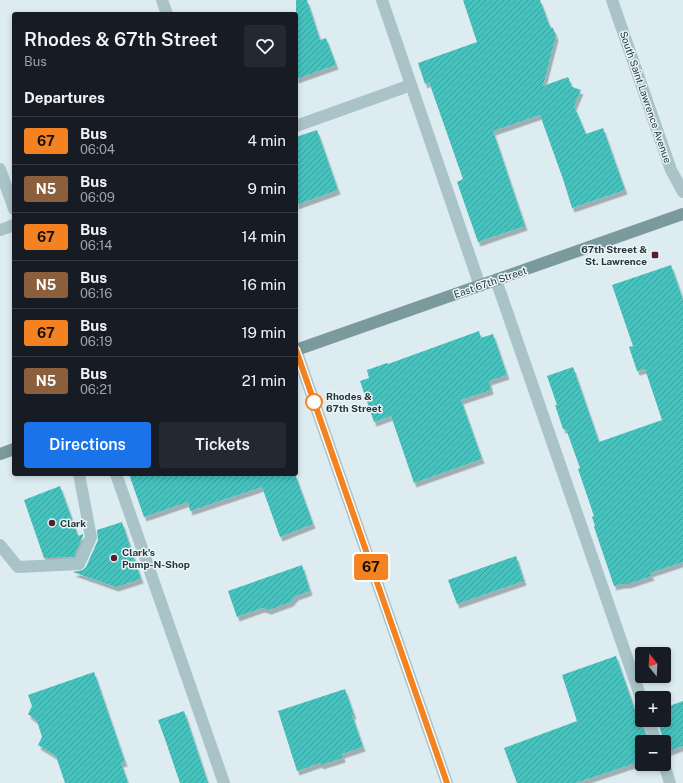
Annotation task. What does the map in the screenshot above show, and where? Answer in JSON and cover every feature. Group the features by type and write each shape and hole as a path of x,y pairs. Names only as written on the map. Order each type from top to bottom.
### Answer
{"street":[{"path":"162,0 166,12"},
{"path":"382,0 480,286"},
{"name":"South Saint Lawrence Avenue","path":"612,0 671,170 683,192"},
{"path":"298,125 411,85"},
{"path":"0,169 12,203"},
{"name":"East 67th Street","path":"298,349 683,214"},
{"path":"0,230 12,226"},
{"path":"496,280 639,691"},
{"path":"298,356 447,783"},
{"path":"0,454 12,450"},
{"path":"0,545 18,567 79,564 91,537 79,476"},
{"path":"117,476 224,783"},
{"path":"666,771 670,783"}],"building":[{"path":"296,0 307,0 320,40 326,38 336,65 298,78 298,12 296,12"},
{"path":"463,0 540,0 550,27 553,28 556,36 543,86 568,77 572,87 581,90 574,106 586,134 603,128 625,190 572,208 540,115 493,131 525,226 478,242 457,182 463,179 429,82 425,84 418,63 477,42"},
{"path":"317,130 338,190 298,204 298,136"},
{"path":"671,265 683,300 683,562 650,573 652,576 628,584 614,586 594,527 592,517 594,516 578,469 580,468 566,429 563,429 547,376 573,367 599,442 662,420 645,369 637,371 629,347 633,346 612,285"},
{"path":"479,331 481,338 493,334 507,375 489,381 491,390 461,400 482,459 414,483 391,416 374,422 360,381 369,378 367,370 387,363 388,364"},
{"path":"130,476 296,476 313,524 280,537 262,487 190,511 188,502 144,517"},
{"name":"Clark","path":"60,486 78,536 83,534 83,536 74,557 44,558 24,500"},
{"name":"Clark's Pump-N-Shop","path":"122,522 141,579 116,587 73,572 83,570 86,567 98,540 97,530"},
{"path":"516,556 524,581 457,604 448,580"},
{"path":"302,565 310,591 296,596 291,602 269,610 262,608 237,617 228,591"},
{"path":"616,656 635,710 635,727 644,727 646,735 635,735 635,763 576,783 517,783 504,748 577,721 562,675"},
{"path":"94,672 125,762 121,763 128,783 65,783 56,756 38,745 42,737 37,721 28,714 32,706 28,695"},
{"path":"345,689 363,747 342,754 343,758 321,765 320,763 297,771 278,711"},
{"path":"683,701 683,746 671,750 671,735 662,735 659,727 671,727 671,705"},
{"path":"184,711 208,783 180,783 158,720"}],"bus line":[{"name":"67","path":"298,356 447,783"}],"place":[{"name":"67th Street & St. Lawrence","path":"655,255"},
{"name":"Rhodes & 67th Street","path":"314,402"},
{"name":"Clark","path":"52,523"},
{"name":"Clark's Pump-N-Shop","path":"114,558"}]}
